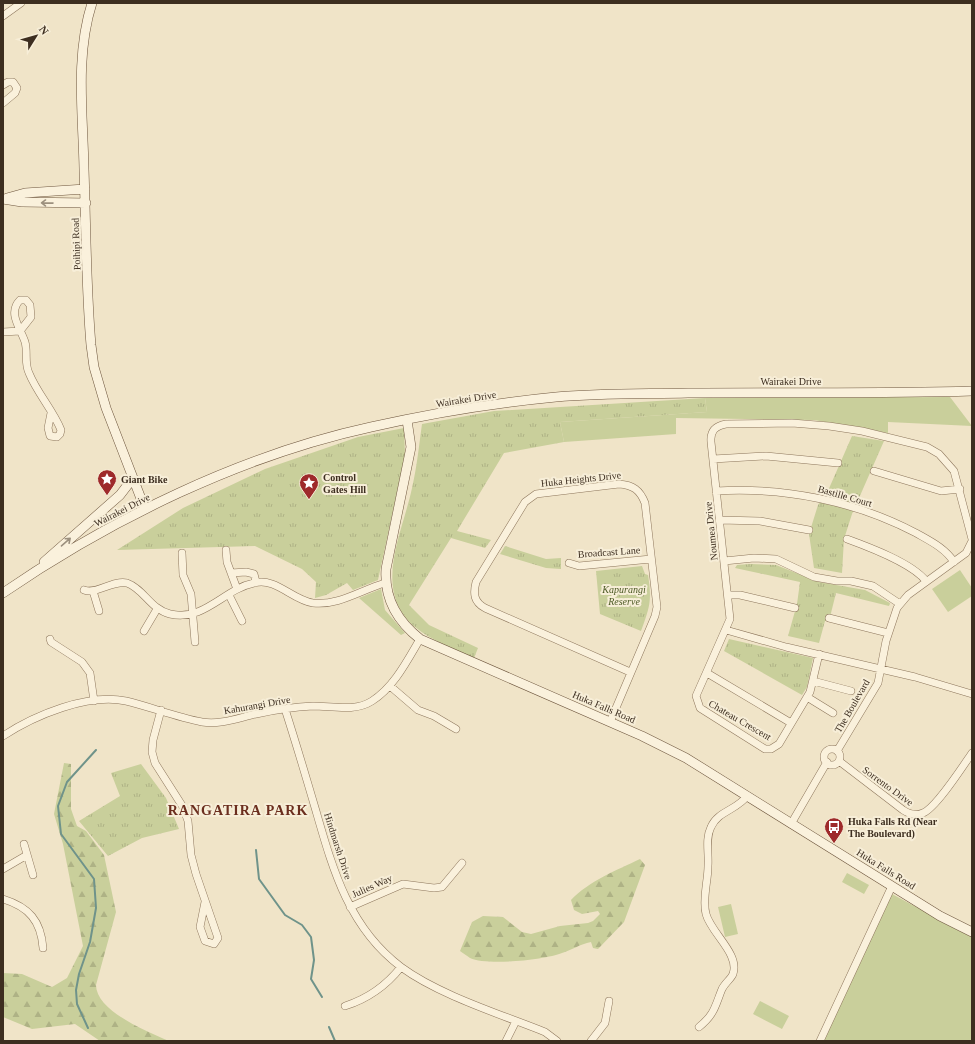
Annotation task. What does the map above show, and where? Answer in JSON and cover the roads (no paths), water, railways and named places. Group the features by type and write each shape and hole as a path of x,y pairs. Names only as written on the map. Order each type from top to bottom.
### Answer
{"main road":[{"name":"Poihipi Road","path":"92,3 86,27 83,50 85,189 90,325 94,367 106,408 145,510"},
{"path":"4,199 25,193 85,189"},
{"path":"4,199 22,202 86,203"},
{"name":"Wairakei Drive","path":"3,593 26,577 93,537 145,510 233,470 290,450 370,427 506,403 594,395 972,392"},
{"name":"Huka Falls Road","path":"407,420 411,447 386,569 385,583 393,610 408,630 420,639 610,722 686,758 940,916 972,932"},
{"path":"26,577 120,495 133,478"}],"street":[{"path":"3,16 21,3"},
{"path":"3,85 8,82 13,82 17,88 12,96 3,103"},
{"path":"3,332 20,331 26,344 28,372 51,412"},
{"name":"Noumea Drive","path":"726,630 730,619 713,459 711,433 713,430 721,425 792,423 829,426 871,433 932,450 949,463 957,478 972,540 969,550 908,595 900,604 894,613 888,633 881,670"},
{"path":"713,459 766,456 838,463"},
{"path":"874,471 941,491 960,489"},
{"name":"Huka Heights Drive","path":"610,722 657,607 645,503 637,489 629,485 619,484 542,492 530,497 524,502 476,582 473,591 479,605 630,672"},
{"name":"Bastille Court","path":"716,491 780,492 810,496 850,506 905,528 942,548 954,562"},
{"path":"720,520 760,521 809,530"},
{"path":"847,539 867,546 916,571 926,581"},
{"path":"226,550 236,589"},
{"path":"182,553 183,575 191,594 195,642"},
{"path":"724,561 754,558 776,559 814,577 837,581 851,581 873,586 900,604"},
{"name":"Broadcast Lane","path":"569,563 579,566 651,559"},
{"path":"231,573 246,572 254,574 256,582"},
{"path":"84,590 93,591 121,582 127,583 157,609 170,614 193,614 229,595 236,589 256,582 278,586 300,599 311,603 335,602 385,583"},
{"path":"93,591 99,611"},
{"path":"229,595 242,621"},
{"path":"728,595 740,595 795,608"},
{"path":"144,631 157,609"},
{"path":"829,618 888,633"},
{"path":"726,630 972,694"},
{"name":"Chateau Crescent","path":"726,630 696,696 700,708 765,749 771,749 779,744 807,697 813,681 819,654"},
{"path":"50,639 51,642 82,662 90,672 94,701"},
{"name":"Kahurangi Drive","path":"3,736 57,710 76,703 94,701 124,701 203,722 226,722 285,709 312,706 349,708 360,706 372,701 390,686 420,639"},
{"name":"The Boulevard","path":"791,824 827,762 825,758 826,753 830,750 837,752 878,683 881,670"},
{"path":"707,673 791,723"},
{"path":"813,681 851,691"},
{"path":"390,686 418,710 434,716 456,729"},
{"path":"807,697 833,713"},
{"name":"Hindmarsh Drive","path":"285,709 334,874 350,907 370,937 401,967 441,990 545,1032 557,1041"},
{"path":"161,710 153,740 152,752 160,772 175,791 188,821 191,855 205,902 210,911 218,938 214,944 205,941 200,929 205,902"},
{"path":"827,762 834,764 839,761 840,756 837,752"},
{"name":"Sorrento Drive","path":"839,761 908,814 915,815 922,814 934,805 972,753"},
{"path":"699,1027 715,1010 722,989 733,974 732,956 712,927 706,915 705,904 708,866 708,836 716,818 736,807 747,796"},
{"path":"24,844 33,875"},
{"path":"3,869 27,854"},
{"name":"Julies Way","path":"350,907 403,884 434,888 442,887 462,863"},
{"path":"820,1041 892,886"},
{"path":"3,899 31,915 42,932 43,948"},
{"path":"345,1006 361,1001 380,989 401,967"},
{"path":"591,1041 605,1023 609,1001"},
{"path":"506,1041 516,1021"}],"waterway":[{"path":"88,1028 77,1004 76,990 79,974 90,942 96,908 94,879 61,834 58,806 67,782 96,750"},
{"path":"256,850 259,879 285,915 302,925 311,937 314,960 311,979 322,997"},
{"path":"329,1027 335,1041"}],"place":[{"name":"Giant Bike","path":"107,496"},
{"name":"Control Gates Hill","path":"309,500"},
{"name":"Huka Falls Rd (Near The Boulevard)","path":"834,844"}],"district":[{"name":"RANGATIRA PARK","path":"238,810"}],"park label":[{"name":"Kapurangi Reserve","path":"624,594"}]}
